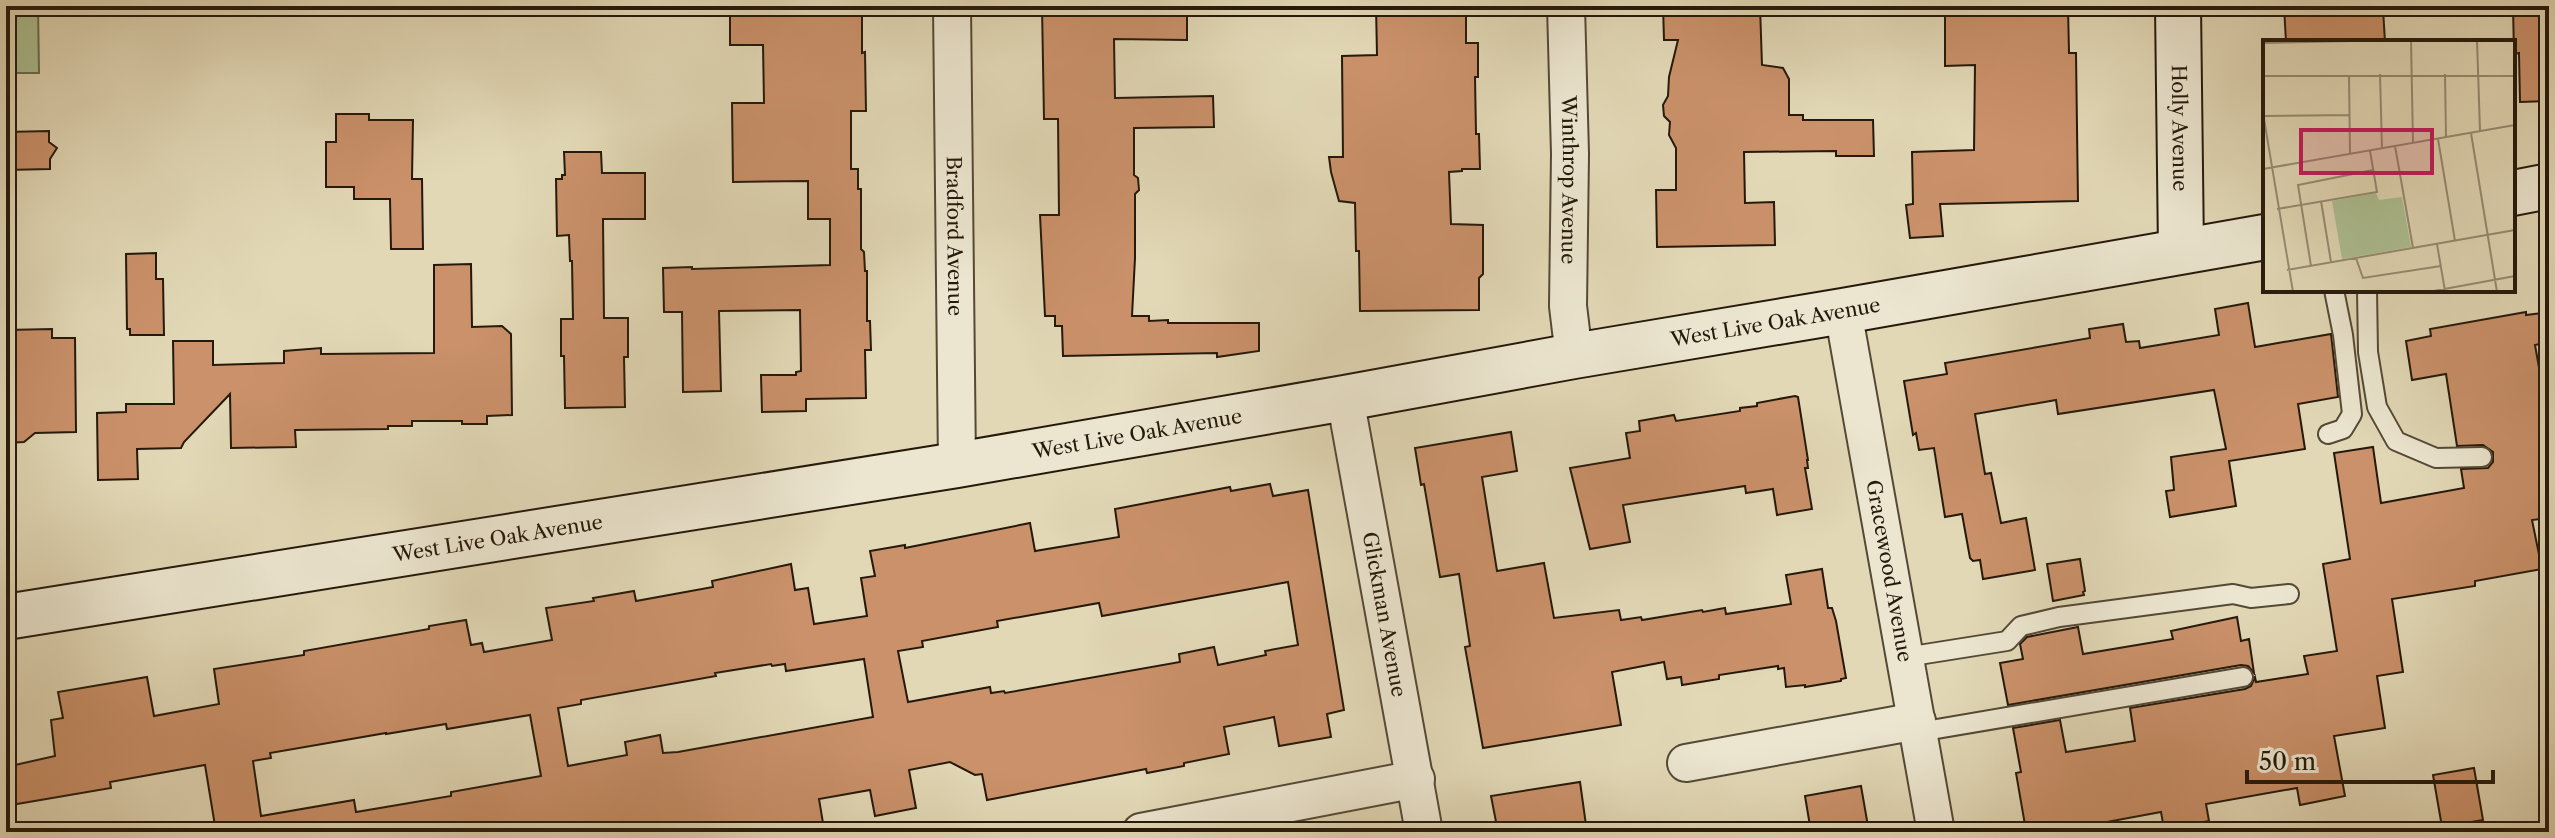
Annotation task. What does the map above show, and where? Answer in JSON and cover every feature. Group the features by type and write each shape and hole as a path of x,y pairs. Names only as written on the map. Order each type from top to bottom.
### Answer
{"street":[{"name":"Bradford Avenue","path":"952,6 957,465"},
{"name":"Winthrop Avenue","path":"1566,6 1570,154 1568,306 1574,356"},
{"name":"Holly Avenue","path":"2178,6 2181,251"},
{"path":"2515,193 2549,186"},
{"name":"West Live Oak Avenue","path":"6,617 957,465 2263,237"},
{"name":"Gracewood Avenue","path":"1843,311 1936,832"},
{"name":"Glickman Avenue","path":"1345,398 1424,832"},
{"path":"1686,763 1918,727"},
{"path":"1141,832 1416,779"}],"lane":[{"path":"2328,434 2343,429 2352,414 2334,292"},
{"path":"2367,292 2368,352 2377,407 2396,441 2436,458 2482,457"},
{"path":"1906,657 2007,641 2021,626 2059,617 2233,594 2251,598 2289,594"},
{"path":"1918,727 2243,677"}],"green space":[{"path":"6,6 38,6 39,73 6,73"}],"building":[{"path":"775,6 862,6 866,111 851,111 851,169 858,169 858,189 861,189 861,249 867,271 867,321 870,321 871,350 865,350 866,398 806,399 806,411 762,412 761,375 796,375 801,371 800,310 719,311 721,391 683,392 682,312 664,312 663,268 830,265 830,219 808,219 808,181 733,182 732,103 764,103 763,45 730,45 730,13 775,13"},
{"path":"1126,6 1127,10 1187,11 1187,40 1114,39 1115,98 1213,96 1214,127 1134,128 1134,175 1138,178 1139,190 1135,194 1132,316 1149,316 1149,321 1168,320 1168,323 1259,323 1259,351 1217,357 1217,353 1063,356 1062,326 1055,326 1055,316 1045,316 1040,215 1059,215 1058,119 1044,119 1042,7"},
{"path":"1376,6 1466,6 1466,43 1478,43 1478,77 1475,77 1480,169 1449,172 1451,224 1483,225 1479,310 1360,311 1355,203 1339,201 1329,157 1343,157 1342,56 1377,55"},
{"path":"1663,6 1760,6 1762,65 1783,68 1789,79 1789,115 1803,115 1803,120 1873,120 1874,156 1836,156 1836,151 1744,152 1745,203 1774,202 1775,245 1657,247 1656,190 1676,190 1676,148 1669,135 1670,122 1664,116 1663,105 1668,96 1678,40 1664,40"},
{"path":"1945,6 2068,6 2069,53 2076,53 2078,201 1940,204 1943,236 1910,238 1906,205 1913,204 1912,152 1974,150 1975,65 1945,66"},
{"path":"2284,6 2343,6 2343,11 2383,9 2385,40 2286,40"},
{"path":"2513,6 2549,6 2549,101 2520,102 2519,53 2515,54"},
{"path":"336,114 369,114 369,120 413,120 412,179 422,179 423,249 391,249 390,199 354,199 354,187 326,187 326,142 336,142"},
{"path":"49,131 49,142 57,148 50,159 50,169 6,170 6,132"},
{"path":"564,152 601,152 602,173 645,173 645,219 603,219 604,318 628,318 628,357 624,357 625,407 565,408 561,319 573,319 569,235 557,236 556,179 562,179 565,175"},
{"path":"156,253 156,279 163,279 164,335 130,335 130,329 127,329 126,254"},
{"path":"471,264 472,327 502,326 511,334 512,415 487,416 487,424 412,421 412,426 388,426 388,429 295,430 296,447 231,448 230,394 181,448 137,449 138,479 98,480 97,413 126,412 126,404 174,404 173,341 213,341 213,365 284,363 284,351 321,348 321,354 434,353 434,265"},
{"path":"2248,303 2255,347 2331,334 2338,397 2298,404 2305,449 2229,461 2236,506 2170,517 2166,491 2174,490 2171,457 2226,449 2214,390 2058,414 2056,400 1975,414 1985,474 1991,473 2001,523 2026,518 2035,570 1983,579 1980,560 1970,558 1962,514 1945,517 1934,448 1919,450 1916,433 1913,435 1904,381 1947,374 1945,363 2090,338 2089,329 2123,324 2126,342 2139,341 2140,348 2219,335 2215,309"},
{"path":"2526,312 2526,315 2549,312 2549,342 2535,345 2549,424 2549,518 2532,520 2542,569 2475,581 2475,586 2392,599 2403,672 2377,676 2385,728 2334,736 2345,796 2300,805 2297,788 2206,804 2209,821 2164,829 2161,812 2085,826 2086,832 2029,832 2028,824 2025,825 2016,773 2021,772 2013,728 2060,720 2066,752 2135,741 2130,708 2245,689 2251,686 2255,677 2256,682 2308,674 2304,656 2337,651 2323,564 2350,559 2334,453 2373,447 2381,503 2464,488 2461,469 2488,468 2493,462 2493,452 2483,445 2457,446 2446,374 2412,380 2406,341 2431,336 2430,329"},
{"path":"52,329 52,338 75,338 76,432 35,433 24,442 6,443 6,330"},
{"path":"1798,397 1808,460 1808,468 1805,468 1812,509 1777,515 1773,489 1746,493 1745,486 1623,505 1630,542 1590,549 1570,468 1630,458 1626,433 1640,431 1639,421 1674,415 1676,421 1740,411 1740,408 1757,406 1757,403"},
{"path":"1511,432 1517,471 1482,477 1497,571 1544,563 1554,618 1619,610 1621,620 1641,617 1642,620 1702,610 1725,608 1726,614 1791,604 1786,575 1822,569 1828,608 1832,608 1836,621 1846,678 1805,687 1786,687 1784,668 1778,669 1778,666 1719,675 1719,679 1682,685 1681,677 1667,679 1664,662 1612,672 1621,725 1483,748 1465,647 1470,646 1459,574 1440,577 1415,448"},
{"path":"1270,484 1273,496 1308,490 1344,710 1327,714 1331,737 1279,746 1274,717 1224,727 1229,754 1184,763 1184,766 1147,773 1146,769 987,800 982,774 975,775 950,762 909,770 916,808 875,816 870,790 819,799 824,829 804,832 216,832 205,765 110,782 111,788 11,805 11,801 6,802 6,767 55,756 51,720 63,718 58,692 147,677 154,716 219,704 214,669 304,655 304,651 466,620 471,645 482,643 484,652 552,640 546,608 634,591 636,601 713,587 712,581 791,564 795,590 808,588 814,624 867,616 861,578 875,576 870,551 905,545 905,548 1030,523 1035,551 1119,537 1115,509 1230,487 1231,491","holes":["1288,582 1298,645 1218,665 1214,647 1179,654 1180,662 1005,693 991,693 990,687 908,702 898,651 923,647 922,641 998,627 997,621 1099,603 1102,616","864,659 873,717 678,752 663,753 660,735 625,742 627,755 568,766 558,708 581,704 581,700 716,676 715,673 771,664 785,664 786,671","530,715 541,776 451,792 451,796 356,812 354,800 261,816 253,761 271,758 270,753 446,724 447,729"]},
{"path":"2080,559 2084,595 2053,601 2047,564"},
{"path":"2237,617 2241,641 2249,639 2254,673 2248,666 2241,665 2008,705 2000,663 2023,659 2020,644 2027,637 2078,627 2083,654 2173,639 2171,631"},
{"path":"2474,768 2483,820 2442,827 2433,775"},
{"path":"1580,782 1587,832 1498,832 1491,796"},
{"path":"1861,786 1869,832 1811,832 1805,796"}]}
